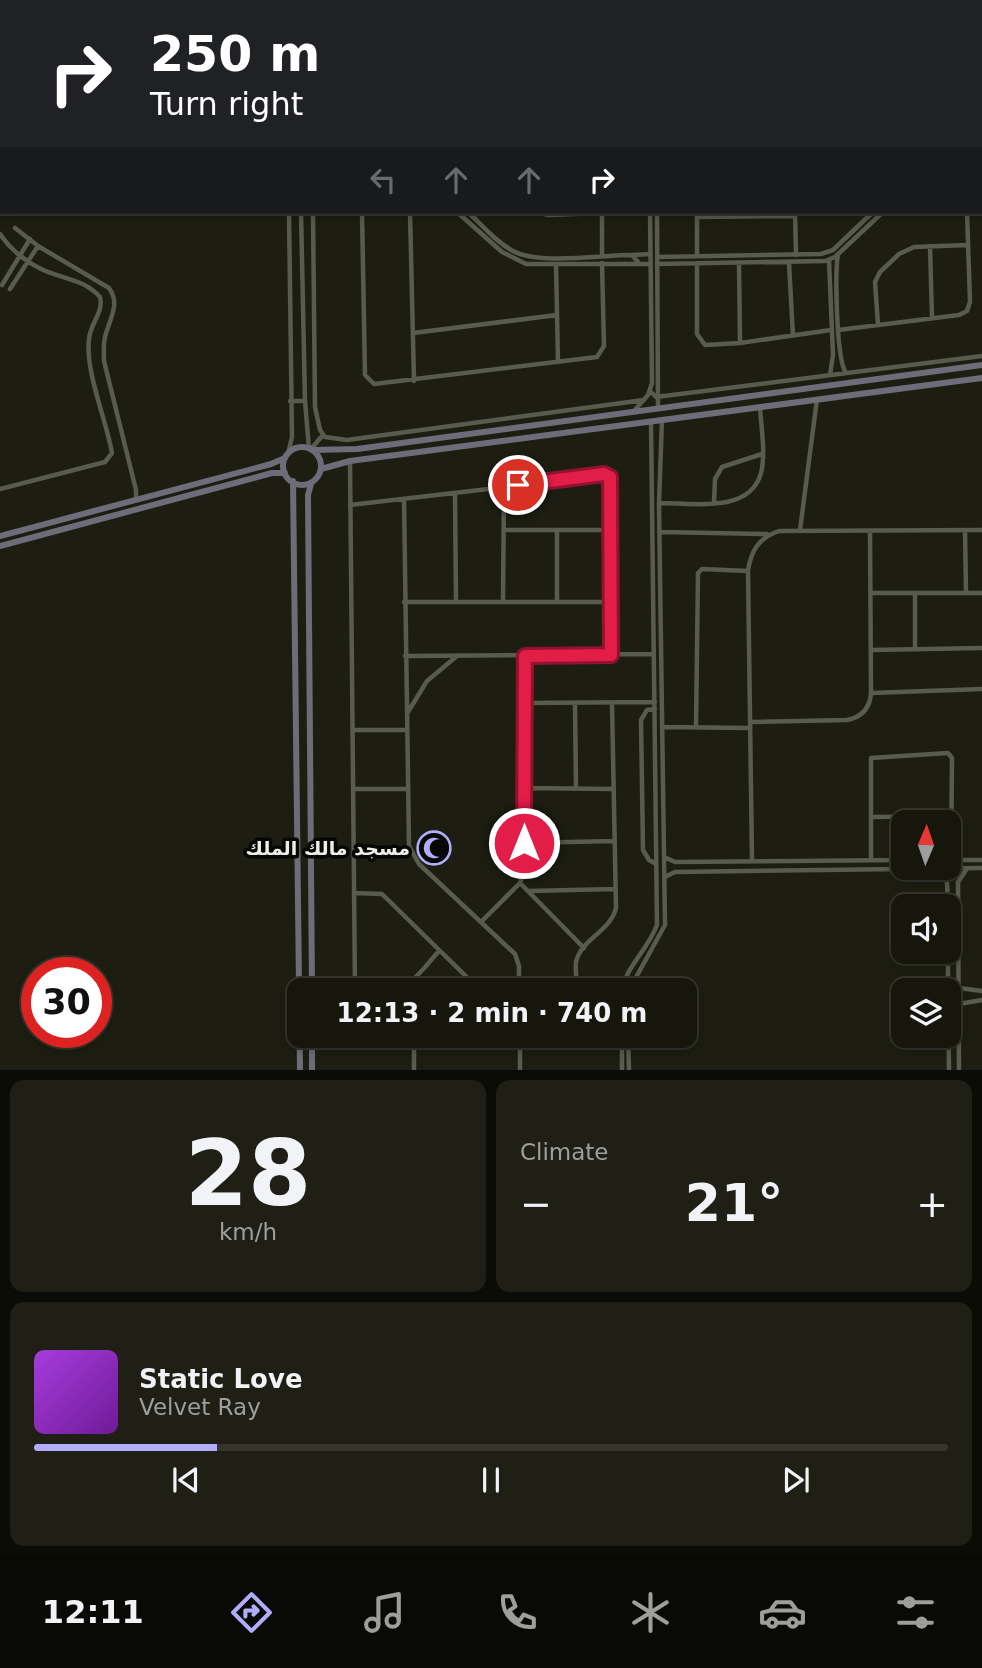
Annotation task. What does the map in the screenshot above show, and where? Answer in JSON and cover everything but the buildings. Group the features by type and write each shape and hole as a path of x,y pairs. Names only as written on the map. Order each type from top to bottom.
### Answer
{"street":[{"path":"285,473 292,437 289,214"},
{"path":"301,214 305,401 310,449 320,458 321,469 311,484 308,495 312,978"},
{"path":"313,214 315,407 323,435"},
{"path":"362,214 365,374 371,383 377,385 597,357 602,353 603,263"},
{"path":"410,214 414,381"},
{"path":"459,214 513,259 532,264 650,264"},
{"path":"470,214 506,246 521,255 538,257 650,254"},
{"path":"602,214 602,256"},
{"path":"633,412 650,391 650,214"},
{"path":"656,214 658,408"},
{"path":"697,256 697,214 795,214 796,255"},
{"path":"657,257 830,252 871,214"},
{"path":"657,264 829,260 881,214"},
{"path":"838,330 962,314 968,309 967,214"},
{"path":"15,228 38,246 105,286 114,295 114,308 104,341 104,361 136,490 136,500"},
{"path":"0,234 20,256 45,271 71,278 100,297 101,308 90,330 88,350 112,453 105,462 0,489"},
{"path":"2,285 30,239"},
{"path":"10,289 38,246"},
{"path":"930,246 932,318"},
{"path":"878,325 874,290 878,275 906,249 968,246"},
{"path":"830,375 838,254"},
{"path":"632,255 639,263"},
{"path":"829,260 840,363 846,373"},
{"path":"789,262 793,336"},
{"path":"697,263 698,338 709,346 831,330"},
{"path":"739,263 740,343"},
{"path":"556,264 558,362"},
{"path":"651,309 657,309"},
{"path":"413,333 557,316"},
{"path":"650,391 658,397 982,356"},
{"path":"832,363 840,363"},
{"path":"0,536 247,471 287,456 298,448 357,449 982,365"},
{"path":"321,469 350,461 982,378"},
{"path":"808,388 808,399"},
{"path":"800,530 817,398"},
{"path":"323,435 347,440 645,400"},
{"path":"290,401 305,401"},
{"path":"659,503 732,502 751,491 762,471 760,406"},
{"path":"636,978 665,925 659,532 662,419"},
{"path":"626,978 657,925 651,420"},
{"path":"310,449 323,435"},
{"path":"653,449 660,449"},
{"path":"714,502 715,480 722,467 762,454"},
{"path":"350,461 355,978"},
{"path":"247,471 250,479"},
{"path":"0,545 275,473 285,473 293,481 311,484"},
{"path":"350,505 606,474 610,477 611,655"},
{"path":"293,481 300,1069"},
{"path":"503,602 504,487"},
{"path":"455,493 456,602"},
{"path":"404,499 405,656 411,853 419,864 515,954 519,978"},
{"path":"49,523 51,532"},
{"path":"504,530 610,530"},
{"path":"557,530 557,602"},
{"path":"659,532 769,534 800,530 982,530"},
{"path":"965,530 966,593"},
{"path":"662,727 851,719 867,708 871,693 870,531"},
{"path":"752,861 748,571 753,549 769,534"},
{"path":"696,727 698,573 702,569 748,571"},
{"path":"871,593 982,593"},
{"path":"915,593 915,649"},
{"path":"404,602 611,602"},
{"path":"871,650 982,648"},
{"path":"405,656 654,654"},
{"path":"407,715 427,681 457,656"},
{"path":"481,922 520,883 524,870 525,656"},
{"path":"871,693 982,689"},
{"path":"524,703 655,702"},
{"path":"575,703 576,789"},
{"path":"577,978 576,961 584,948 614,917 612,703"},
{"path":"655,709 647,710 641,720 642,850 649,860 656,864"},
{"path":"353,730 407,730"},
{"path":"655,748 662,748"},
{"path":"871,860 871,758 876,755 948,753 952,758 951,810"},
{"path":"524,788 613,789"},
{"path":"354,789 408,789"},
{"path":"871,817 891,817"},
{"path":"524,843 614,841"},
{"path":"664,858 674,862 891,860"},
{"path":"961,860 982,860"},
{"path":"961,869 982,868"},
{"path":"958,894 961,873 969,869"},
{"path":"665,877 675,872 891,870"},
{"path":"520,883 584,948"},
{"path":"527,891 615,889"},
{"path":"354,893 382,894 467,978"},
{"path":"298,940 312,940"},
{"path":"413,978 439,951"},
{"path":"961,988 982,991"},
{"path":"973,991 973,1000"},
{"path":"961,1003 982,1000"},
{"path":"312,1048 312,1069"},
{"path":"414,1048 414,1069"},
{"path":"520,1048 520,1069"},
{"path":"622,1048 622,1069"},
{"path":"628,1048 629,1069"},
{"path":"949,1048 949,1069"},
{"path":"959,1048 959,1069"}],"place":[{"name":"مسجد مالك الملك","path":"434,848"}],"route":[{"path":"518,485 604,474 610,477 611,655 525,656 524,843"}]}
